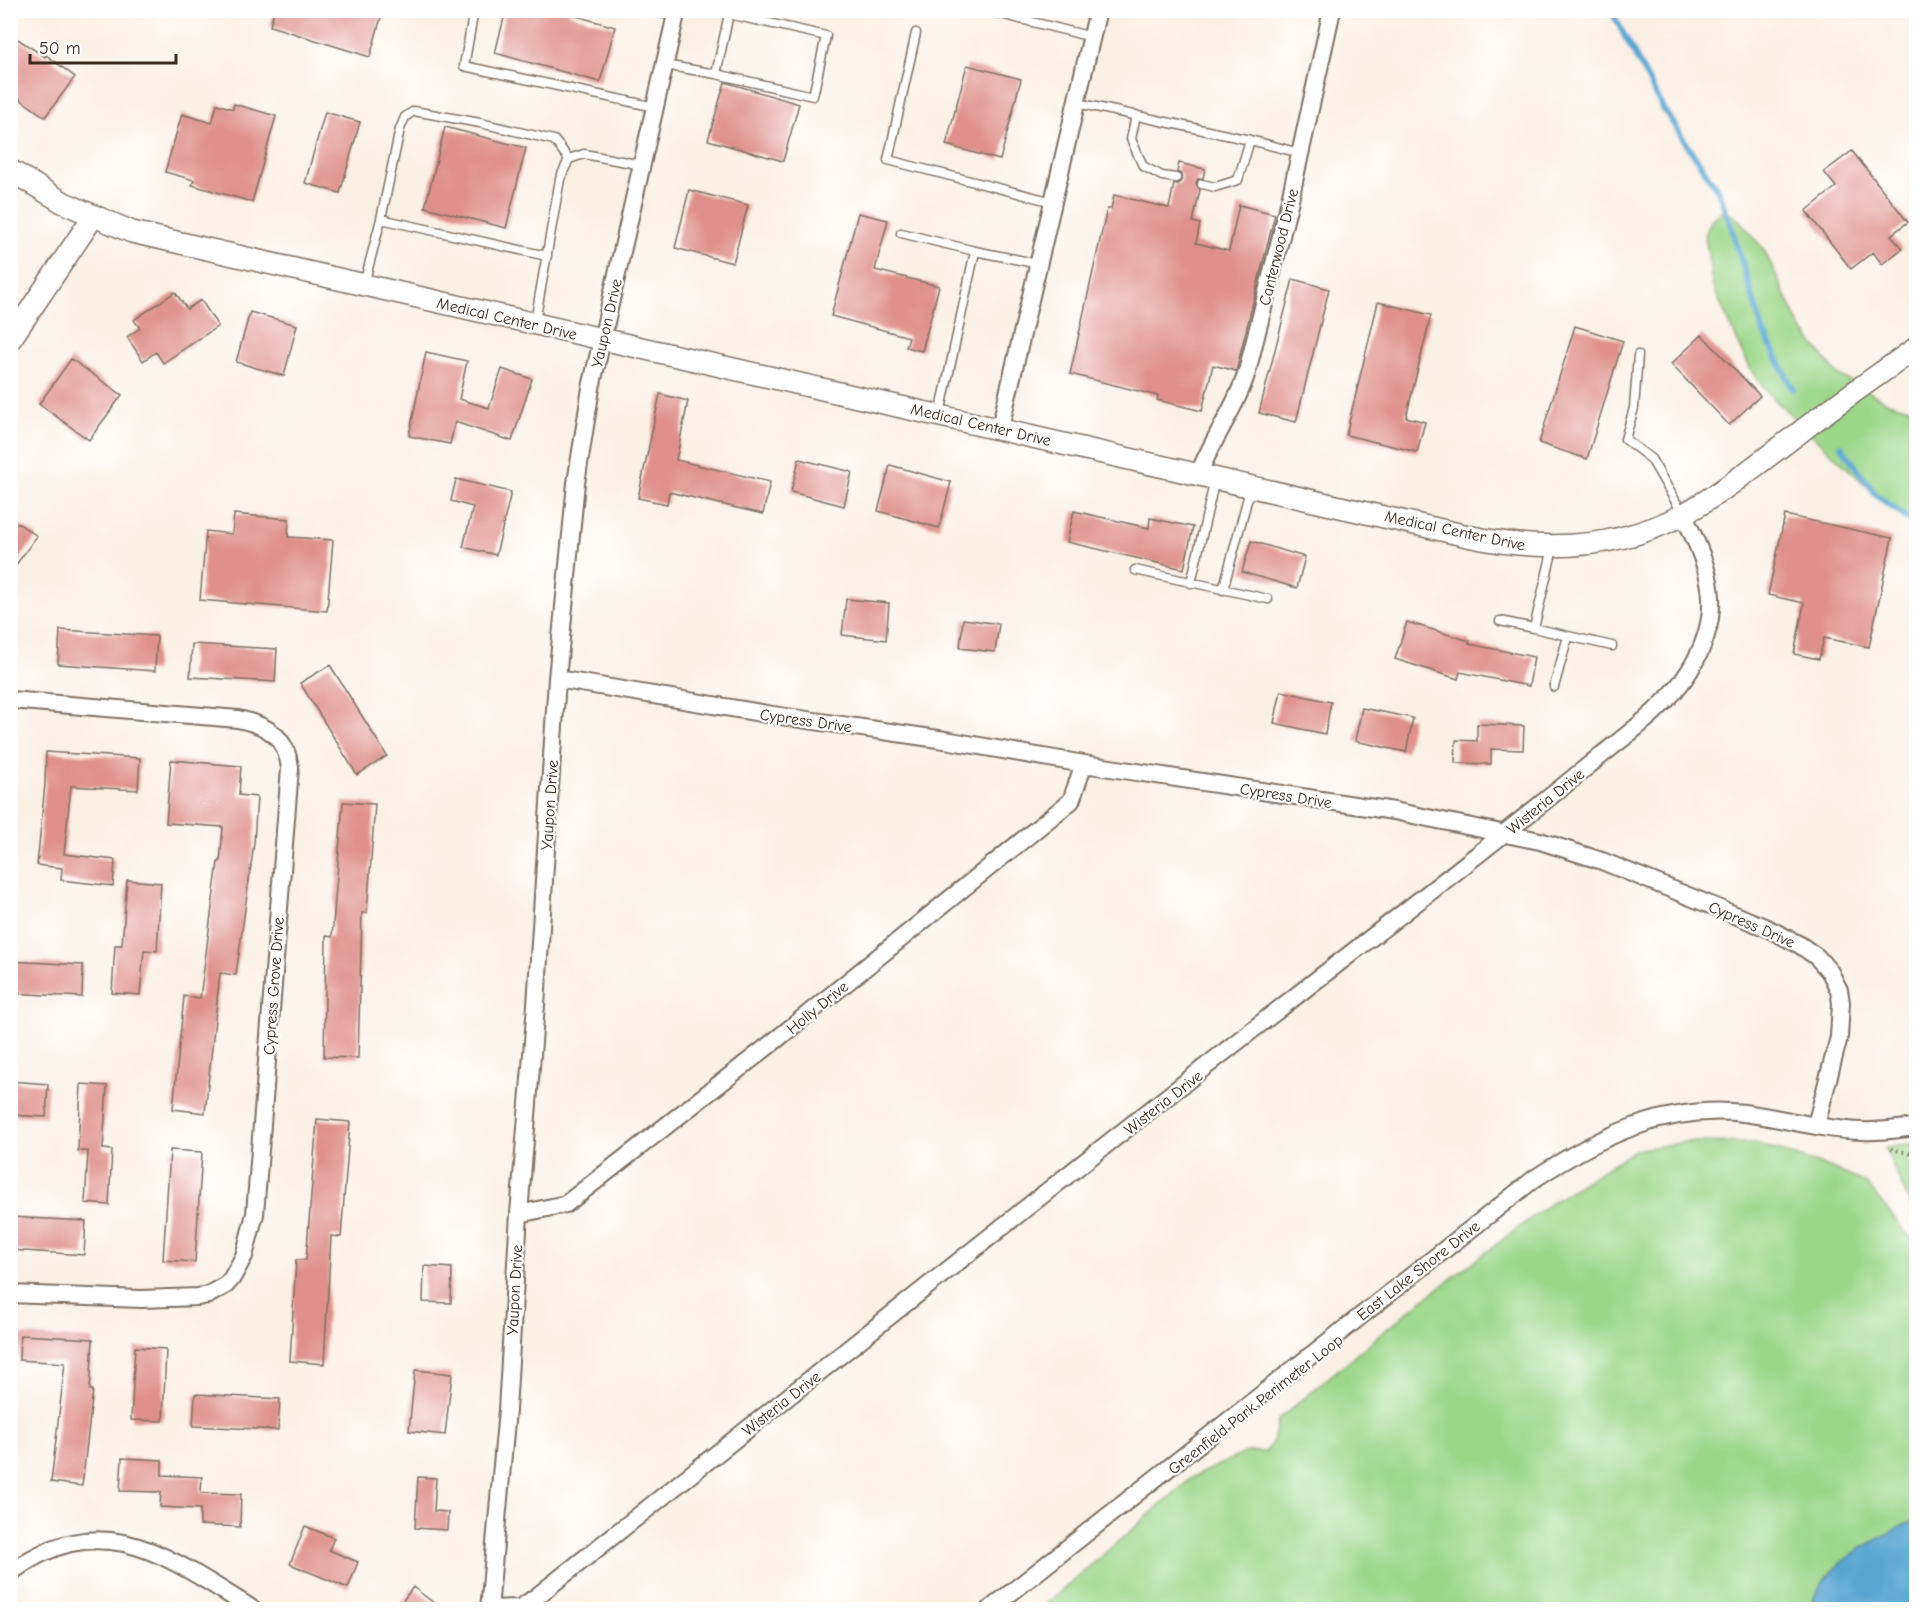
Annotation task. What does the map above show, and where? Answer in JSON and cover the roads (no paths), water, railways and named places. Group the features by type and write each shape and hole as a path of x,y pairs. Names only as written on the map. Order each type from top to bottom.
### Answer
{"street":[{"path":"1000,428 1098,10"},
{"name":"Canterwood Drive","path":"1207,476 1211,447 1244,383 1332,10"},
{"name":"Yaupon Drive","path":"489,1609 507,1410 557,679 576,483 584,426 676,13"},
{"name":"Medical Center Drive","path":"10,170 64,203 132,232 1514,545 1554,547 1607,541 1649,529 1683,514 1722,490 1917,348"},
{"path":"10,340 93,217"},
{"name":"Wisteria Drive","path":"489,1609 520,1608 536,1597 1300,993 1507,833 1652,713 1681,684 1692,667 1709,627 1712,606 1711,586 1704,560 1683,514"},
{"name":"Cypress Drive","path":"557,679 773,715 1394,811 1507,833 1602,861 1767,928 1800,945 1817,957 1830,972 1839,990 1841,1003 1839,1036 1816,1125"},
{"name":"Cypress Grove Drive","path":"10,700 238,719 256,723 277,736 289,757 290,768 255,1214 244,1256 226,1285 198,1297 141,1299 10,1294"},
{"name":"Holly Drive","path":"519,1214 566,1204 790,1028 1071,801 1084,764"},
{"name":"East Lake Shore Drive","path":"990,1610 1534,1179 1569,1156 1601,1139 1638,1124 1680,1114 1706,1112 1742,1113 1863,1131 1917,1127"},
{"path":"10,1573 45,1552 90,1540 112,1540 167,1557 254,1610"}],"lane":[{"path":"474,10 464,66 655,107"},
{"path":"649,10 676,13"},
{"path":"985,10 1092,37"},
{"path":"665,65 813,96 826,36 729,14 716,74"},
{"path":"915,33 888,160 1053,202"},
{"path":"1077,103 1300,153"},
{"path":"363,285 381,219 400,129 405,117 414,111 555,140 569,159"},
{"path":"1136,115 1131,139 1143,166 1162,176 1176,178"},
{"path":"1202,184 1215,187 1238,180 1250,140"},
{"path":"535,324 560,178 569,159 584,154 642,165"},
{"path":"381,219 547,256"},
{"path":"901,233 1039,264"},
{"path":"939,415 975,250"},
{"path":"1638,355 1634,408 1626,439 1651,459 1683,514"},
{"path":"1191,583 1207,476"},
{"path":"1223,590 1251,486"},
{"path":"1534,628 1554,547"},
{"path":"1135,570 1268,599"},
{"path":"1500,621 1612,646"},
{"path":"1554,687 1568,636"}],"water":[{"path":"1916,1519 1916,1609 1810,1609 1817,1592 1839,1564 1868,1544"}],"waterway":[{"path":"1613,14 1663,108 1718,191 1763,331 1793,389"},
{"path":"1841,446 1876,495 1916,525"}]}
